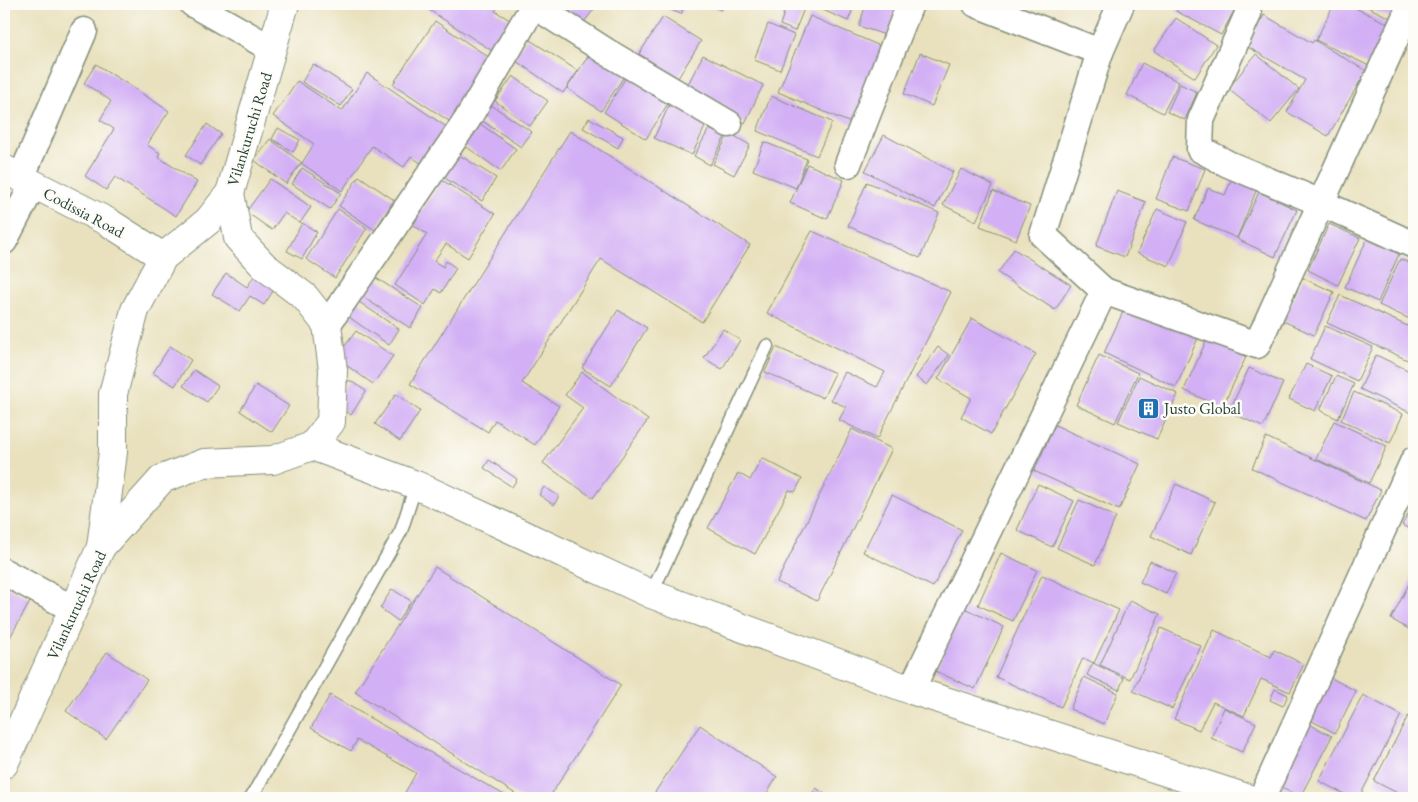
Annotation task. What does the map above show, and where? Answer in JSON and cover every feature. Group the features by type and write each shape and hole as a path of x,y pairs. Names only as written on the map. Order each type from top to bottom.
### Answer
{"main road":[{"name":"Vilankuruchi Road","path":"285,4 230,193 238,238 264,266 305,298 327,325"},
{"name":"Codissia Road","path":"19,177 108,222 163,257"},
{"path":"101,547 113,452 112,394 135,310 163,257 208,221 230,193"},
{"path":"327,325 333,370 331,422 312,446 416,486 651,594 911,690 1247,798"},
{"name":"Vilankuruchi Road","path":"4,764 101,547 162,479 204,463 273,460 312,446"}],"street":[{"path":"193,4 272,50"},
{"path":"327,325 467,120 532,4 607,52 729,124"},
{"path":"848,164 910,4"},
{"path":"976,4 1100,52"},
{"path":"1121,4 1100,52 1043,236 1104,291 1258,345 1411,4"},
{"path":"1248,14 1201,120 1200,149 1228,164 1414,245"},
{"path":"4,241 19,177 84,31"},
{"path":"911,690 1104,291"},
{"path":"1262,798 1414,460"},
{"path":"4,572 73,609"}],"lane":[{"path":"651,594 767,346"},
{"path":"251,798 401,531 416,486"}],"building":[{"path":"424,4 500,4 495,11 513,22 494,52 423,6"},
{"path":"560,4 598,4 584,22"},
{"path":"655,4 685,4 681,14"},
{"path":"706,4 723,4 721,10"},
{"path":"762,4 806,4 795,31 780,25 784,13"},
{"path":"809,4 855,4 848,21"},
{"path":"866,4 899,4 888,36 859,26"},
{"path":"1180,4 1237,5 1221,35 1176,11"},
{"path":"1334,4 1347,4 1389,24 1369,66 1316,40"},
{"path":"1361,4 1403,4 1395,20"},
{"path":"1264,15 1312,43 1314,40 1366,71 1328,136 1287,112 1305,80 1246,46"},
{"path":"810,16 885,48 853,124 778,92"},
{"path":"663,17 701,41 678,78 639,54"},
{"path":"1176,18 1216,45 1195,78 1154,51"},
{"path":"435,21 490,58 449,121 393,84"},
{"path":"768,24 794,35 780,70 754,60"},
{"path":"527,38 578,71 563,93 513,59"},
{"path":"593,49 627,72 601,111 567,88"},
{"path":"920,53 949,65 932,106 904,94"},
{"path":"1256,54 1299,89 1271,123 1228,89"},
{"path":"703,55 763,85 745,123 684,92"},
{"path":"1142,63 1179,82 1163,113 1127,95"},
{"path":"96,64 169,111 147,145 160,153 158,157 197,182 176,216 115,177 106,190 85,176 114,129 100,120 111,101 84,83"},
{"path":"313,64 352,89 341,106 302,82"},
{"path":"630,71 672,97 646,139 604,112"},
{"path":"367,73 451,130 426,167 411,156 404,167 372,146 342,191 301,163 286,184 254,160 270,139 302,163 314,144 273,116 297,81 342,111"},
{"path":"513,76 548,101 530,126 495,101"},
{"path":"1180,84 1197,92 1185,120 1167,112"},
{"path":"771,96 832,122 817,156 757,131"},
{"path":"672,99 710,116 692,155 654,138"},
{"path":"488,103 532,132 521,147 478,118"},
{"path":"589,118 623,137 618,148 583,128"},
{"path":"473,119 516,149 501,171 458,141"},
{"path":"207,124 221,134 200,165 186,155"},
{"path":"278,128 300,140 293,152 272,139"},
{"path":"709,129 725,137 710,165 694,156"},
{"path":"570,131 750,245 702,322 601,259 522,383 559,406 535,445 495,420 488,432 410,384"},
{"path":"729,133 750,145 734,175 713,164"},
{"path":"884,135 953,172 935,208 865,171"},
{"path":"764,142 807,159 796,188 753,170"},
{"path":"453,151 496,178 482,201 438,174"},
{"path":"1172,157 1205,169 1189,211 1156,199"},
{"path":"807,164 844,180 827,219 790,203"},
{"path":"302,168 341,193 330,209 292,184"},
{"path":"961,169 993,185 976,221 943,205"},
{"path":"359,176 394,200 375,230 339,206"},
{"path":"1233,176 1258,186 1237,238 1194,220 1208,188 1225,195"},
{"path":"270,179 311,207 300,223 284,213 272,230 246,212"},
{"path":"442,180 495,214 468,258 446,244 434,261 443,267 446,261 456,268 441,293 435,289 425,305 395,285 427,234 413,225"},
{"path":"867,182 939,213 920,258 848,226"},
{"path":"993,191 1030,206 1016,240 980,226"},
{"path":"1117,191 1146,202 1125,257 1096,246"},
{"path":"1259,192 1297,210 1275,257 1237,239"},
{"path":"338,209 367,228 335,278 306,259"},
{"path":"1157,209 1187,222 1169,266 1137,253"},
{"path":"302,223 317,232 302,259 287,251"},
{"path":"1329,224 1360,238 1338,285 1308,270"},
{"path":"812,231 951,292 877,439 839,420 846,407 831,400 845,372 877,387 885,372 767,313"},
{"path":"1367,239 1399,254 1378,302 1345,287"},
{"path":"1014,249 1071,285 1055,310 998,273"},
{"path":"1400,259 1414,265 1414,321 1379,305"},
{"path":"257,272 277,285 264,305 250,296 240,311 212,294 226,273 247,287"},
{"path":"370,274 423,308 410,328 357,293"},
{"path":"1303,278 1334,292 1314,335 1283,321"},
{"path":"1340,295 1414,329 1414,363 1327,323"},
{"path":"356,300 399,329 389,345 346,315"},
{"path":"1127,303 1199,336 1176,387 1104,353"},
{"path":"618,310 647,328 611,386 582,368"},
{"path":"972,318 1036,354 991,434 961,417 971,398 938,379"},
{"path":"1325,326 1373,347 1357,381 1310,359"},
{"path":"723,329 740,340 722,369 704,358"},
{"path":"356,331 393,356 373,384 336,358"},
{"path":"1207,339 1246,357 1222,408 1184,390"},
{"path":"170,346 191,360 175,386 153,373"},
{"path":"776,347 835,373 823,398 765,372"},
{"path":"938,347 949,355 927,385 916,377"},
{"path":"1099,355 1138,373 1115,423 1076,405"},
{"path":"1376,355 1414,373 1413,414 1360,389"},
{"path":"1306,364 1332,376 1315,411 1289,399"},
{"path":"1249,368 1283,383 1263,427 1229,412"},
{"path":"194,370 218,386 207,402 183,386"},
{"path":"582,372 648,420 593,498 543,463 583,408 565,395"},
{"name":"Justo Global","path":"1139,376 1178,394 1157,439 1118,422"},
{"path":"1336,376 1354,384 1338,419 1320,410"},
{"path":"349,380 366,391 351,415 334,404"},
{"path":"256,385 289,406 272,432 240,411"},
{"path":"1354,392 1403,414 1390,443 1341,420"},
{"path":"396,394 420,411 400,441 375,424"},
{"path":"1334,421 1387,446 1369,483 1316,459"},
{"path":"1055,425 1140,464 1119,510 1034,471"},
{"path":"852,429 892,449 817,601 777,582"},
{"path":"1266,437 1381,490 1366,521 1252,468"},
{"path":"762,458 802,479 795,492 789,490 755,554 708,528 738,473 750,480"},
{"path":"489,460 517,479 512,487 484,468"},
{"path":"1038,484 1074,501 1052,547 1017,530"},
{"path":"1176,484 1215,502 1191,555 1151,536"},
{"path":"544,487 559,496 554,505 539,495"},
{"path":"892,495 962,530 933,587 863,552"},
{"path":"1079,500 1116,517 1095,565 1057,548"},
{"path":"1414,506 1414,531 1402,525"},
{"path":"1001,553 1037,570 1013,621 978,605"},
{"path":"1150,561 1176,573 1166,594 1140,582"},
{"path":"435,567 621,685 549,798 522,798 355,692"},
{"path":"1414,574 1414,632 1391,619"},
{"path":"1042,575 1119,610 1094,663 1083,658 1061,707 996,677"},
{"path":"4,585 31,600 4,648"},
{"path":"392,589 411,601 398,621 380,608"},
{"path":"1130,600 1160,614 1130,679 1100,665"},
{"path":"964,608 1004,627 975,689 935,671"},
{"path":"1161,628 1201,646 1172,709 1133,691"},
{"path":"1214,630 1271,657 1274,650 1304,664 1290,692 1261,679 1244,716 1213,702 1199,730 1174,719"},
{"path":"107,652 147,680 106,739 66,711"},
{"path":"1093,663 1124,678 1119,690 1087,675"},
{"path":"1084,677 1118,693 1104,724 1070,709"},
{"path":"1331,678 1356,691 1335,733 1310,720"},
{"path":"1275,689 1288,695 1283,706 1270,700"},
{"path":"330,695 506,796 504,798 402,798 416,773 357,740 351,751 311,728"},
{"path":"1363,695 1401,715 1359,798 1352,798 1319,781"},
{"path":"1224,708 1256,723 1242,752 1211,738"},
{"path":"1408,716 1414,719 1414,798 1407,798 1374,781"},
{"path":"1309,724 1332,736 1300,797 1278,786"},
{"path":"700,725 777,777 764,798 651,798"},
{"path":"816,788 831,798 809,798"}],"place":[{"name":"Justo Global","path":"1148,408"}]}
